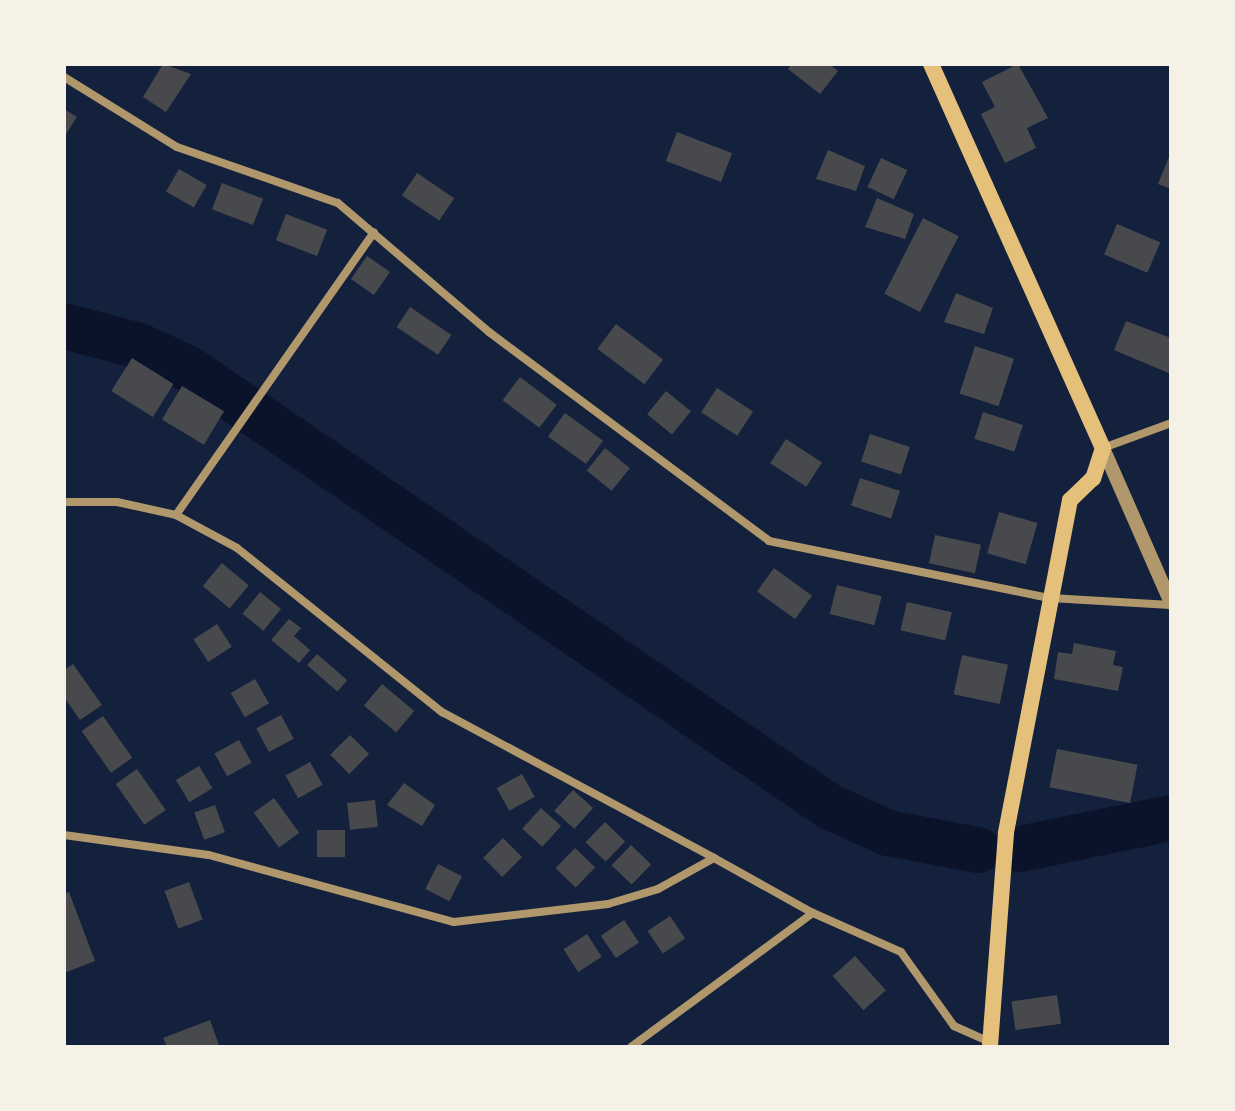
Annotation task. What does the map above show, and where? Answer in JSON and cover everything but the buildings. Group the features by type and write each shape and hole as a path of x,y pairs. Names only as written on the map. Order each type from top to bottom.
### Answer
{"main road":[{"path":"931,64 1103,448 1093,478 1070,500 1050,598 1006,833 989,1044"}],"street":[{"path":"64,77 177,147 304,187 374,232 489,332 769,541 1050,598 1171,604 1103,448 1171,423"},
{"path":"176,515 374,232"},
{"path":"64,502 117,502 176,515 237,548 442,712 813,913 901,952 954,1026 989,1044"},
{"path":"64,835 209,855 454,922 608,904 658,889 714,858"},
{"path":"631,1047 813,913"}],"waterway":[{"path":"64,326 139,346 189,369 830,807 888,833 978,850"},
{"path":"1020,849 1171,818"}]}
